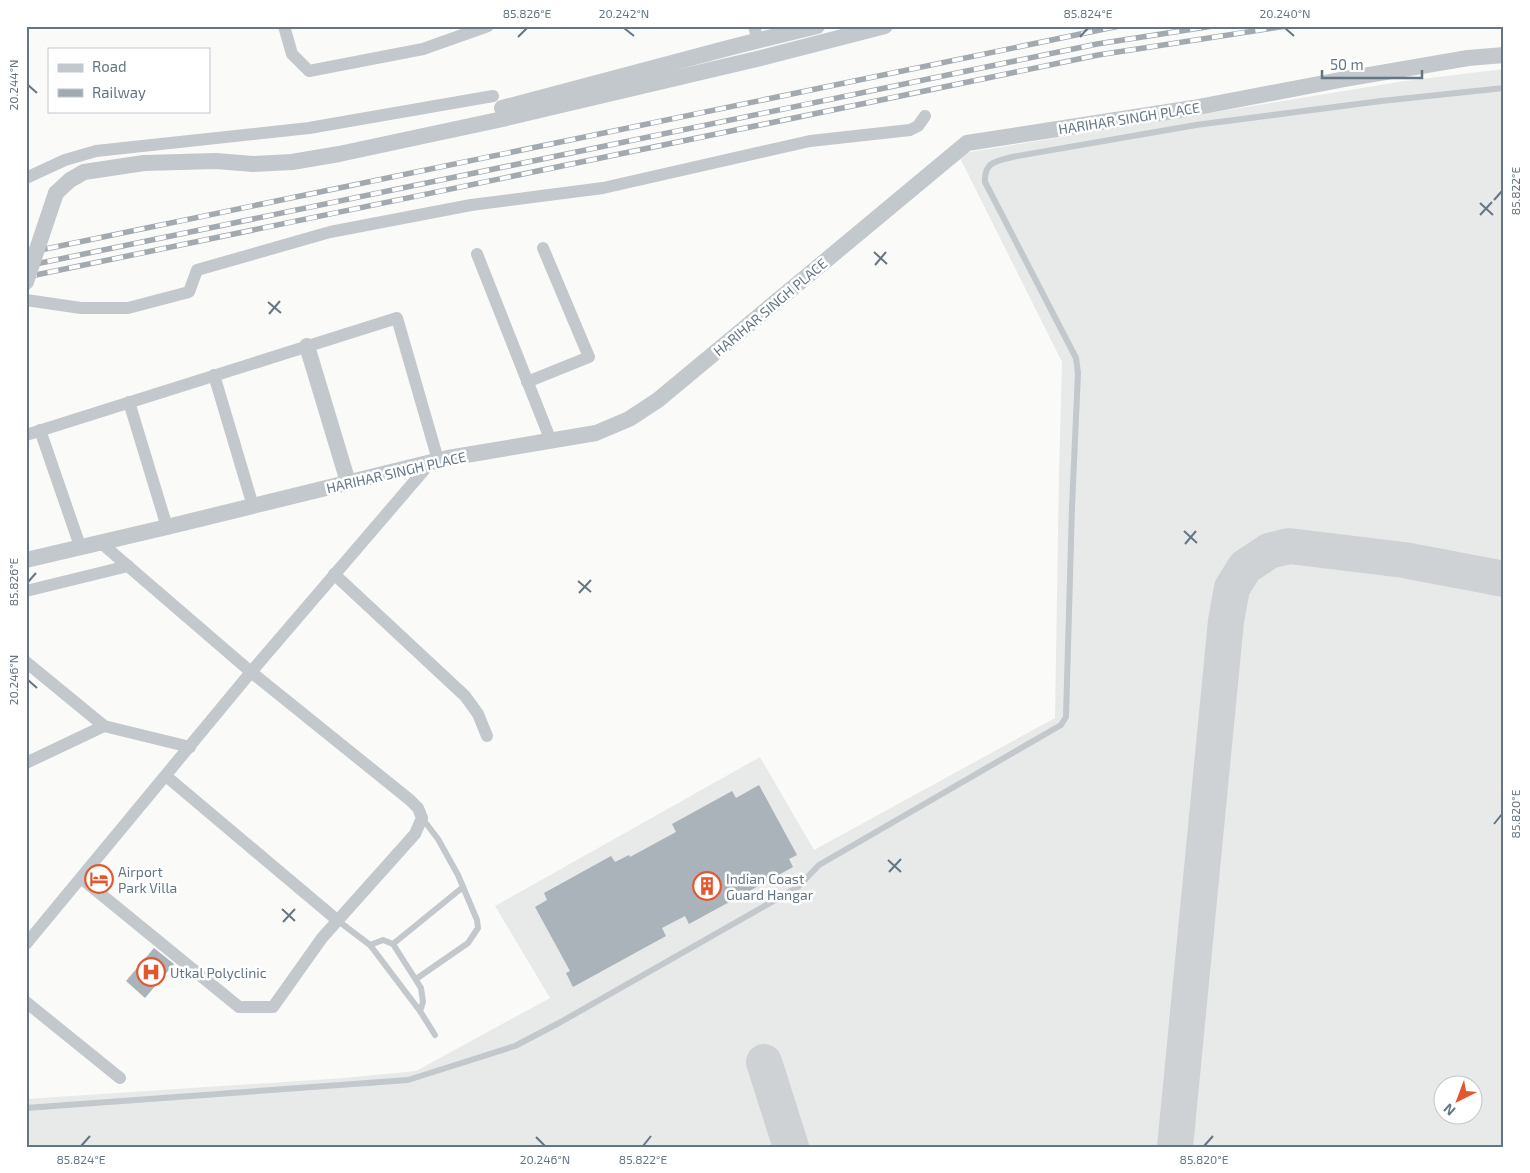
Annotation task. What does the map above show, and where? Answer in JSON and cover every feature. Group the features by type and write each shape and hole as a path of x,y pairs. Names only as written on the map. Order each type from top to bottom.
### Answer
{"street":[{"path":"284,26 292,54 309,71 423,49 488,26"},
{"path":"339,154 342,151 375,141 756,33 817,26"},
{"path":"26,282 56,193 70,180 84,172 144,163 216,161 253,164 292,162 339,154 498,120 761,58 885,26"},
{"name":"HARIHAR SINGH PLACE","path":"26,560 434,461 596,433 629,419 658,400 967,143 1193,108 1468,58 1504,55"},
{"path":"26,178 64,160 96,151 309,128 493,96"},
{"path":"26,300 81,308 128,308 189,292 198,270 330,232 471,205 603,188 810,141 910,130 918,126 925,116"},
{"path":"527,382 589,357 543,248"},
{"path":"477,254 551,441"},
{"path":"26,435 397,318 434,461 334,574 81,878 28,937"},
{"path":"307,346 348,482"},
{"path":"214,376 253,506"},
{"path":"129,402 167,527"},
{"path":"40,430 80,546"},
{"path":"81,878 240,1007 273,1007 322,938 415,834 422,818 418,808 410,800 251,672 100,542"},
{"path":"26,591 128,566"},
{"path":"334,574 465,696 478,714 487,736"},
{"path":"26,662 104,726 190,747"},
{"path":"26,763 104,726"},
{"path":"166,776 337,920"},
{"path":"26,1002 120,1078"}],"lane":[{"path":"26,1108 408,1080 515,1046 798,888 819,865 1061,725 1066,717 1077,365 1076,358 985,182 985,174 989,167 996,160 1196,125 1381,100 1504,88"},
{"path":"416,979 464,946 474,936 478,928 477,920 463,887 438,838 422,818"},
{"path":"393,944 463,887"},
{"path":"337,920 370,944 420,1011 435,1035"},
{"path":"370,944 383,940 393,944 421,988 423,997 420,1011"}],"shaded area":[{"path":"1504,69 1504,1147 26,1147 26,1099 344,1078 416,1071 550,998 495,906 760,757 814,850 1055,718 1062,362 958,154 1405,81"}],"building":[{"name":"Indian Coast Guard Hangar","path":"759,785 797,855 789,859 793,867 689,924 685,916 662,928 666,936 573,987 566,973 570,971 535,907 547,900 544,893 611,856 615,862 629,855 630,857 676,832 672,824 732,791 736,798"},
{"path":"154,948 174,964 145,998 126,981"}],"taxiway":[{"path":"1175,1147 1226,621 1232,588 1245,567 1269,551 1289,546 1404,560 1504,579"},
{"path":"764,1062 791,1147"}],"railway":[{"path":"26,253 1119,26"},
{"path":"26,266 1097,44 1213,26"},
{"path":"26,277 1098,55 1286,26"}],"place":[{"name":"Airport Park Villa","path":"99,879"},
{"name":"Indian Coast Guard Hangar","path":"707,886"},
{"name":"Utkal Polyclinic","path":"151,972"}]}
